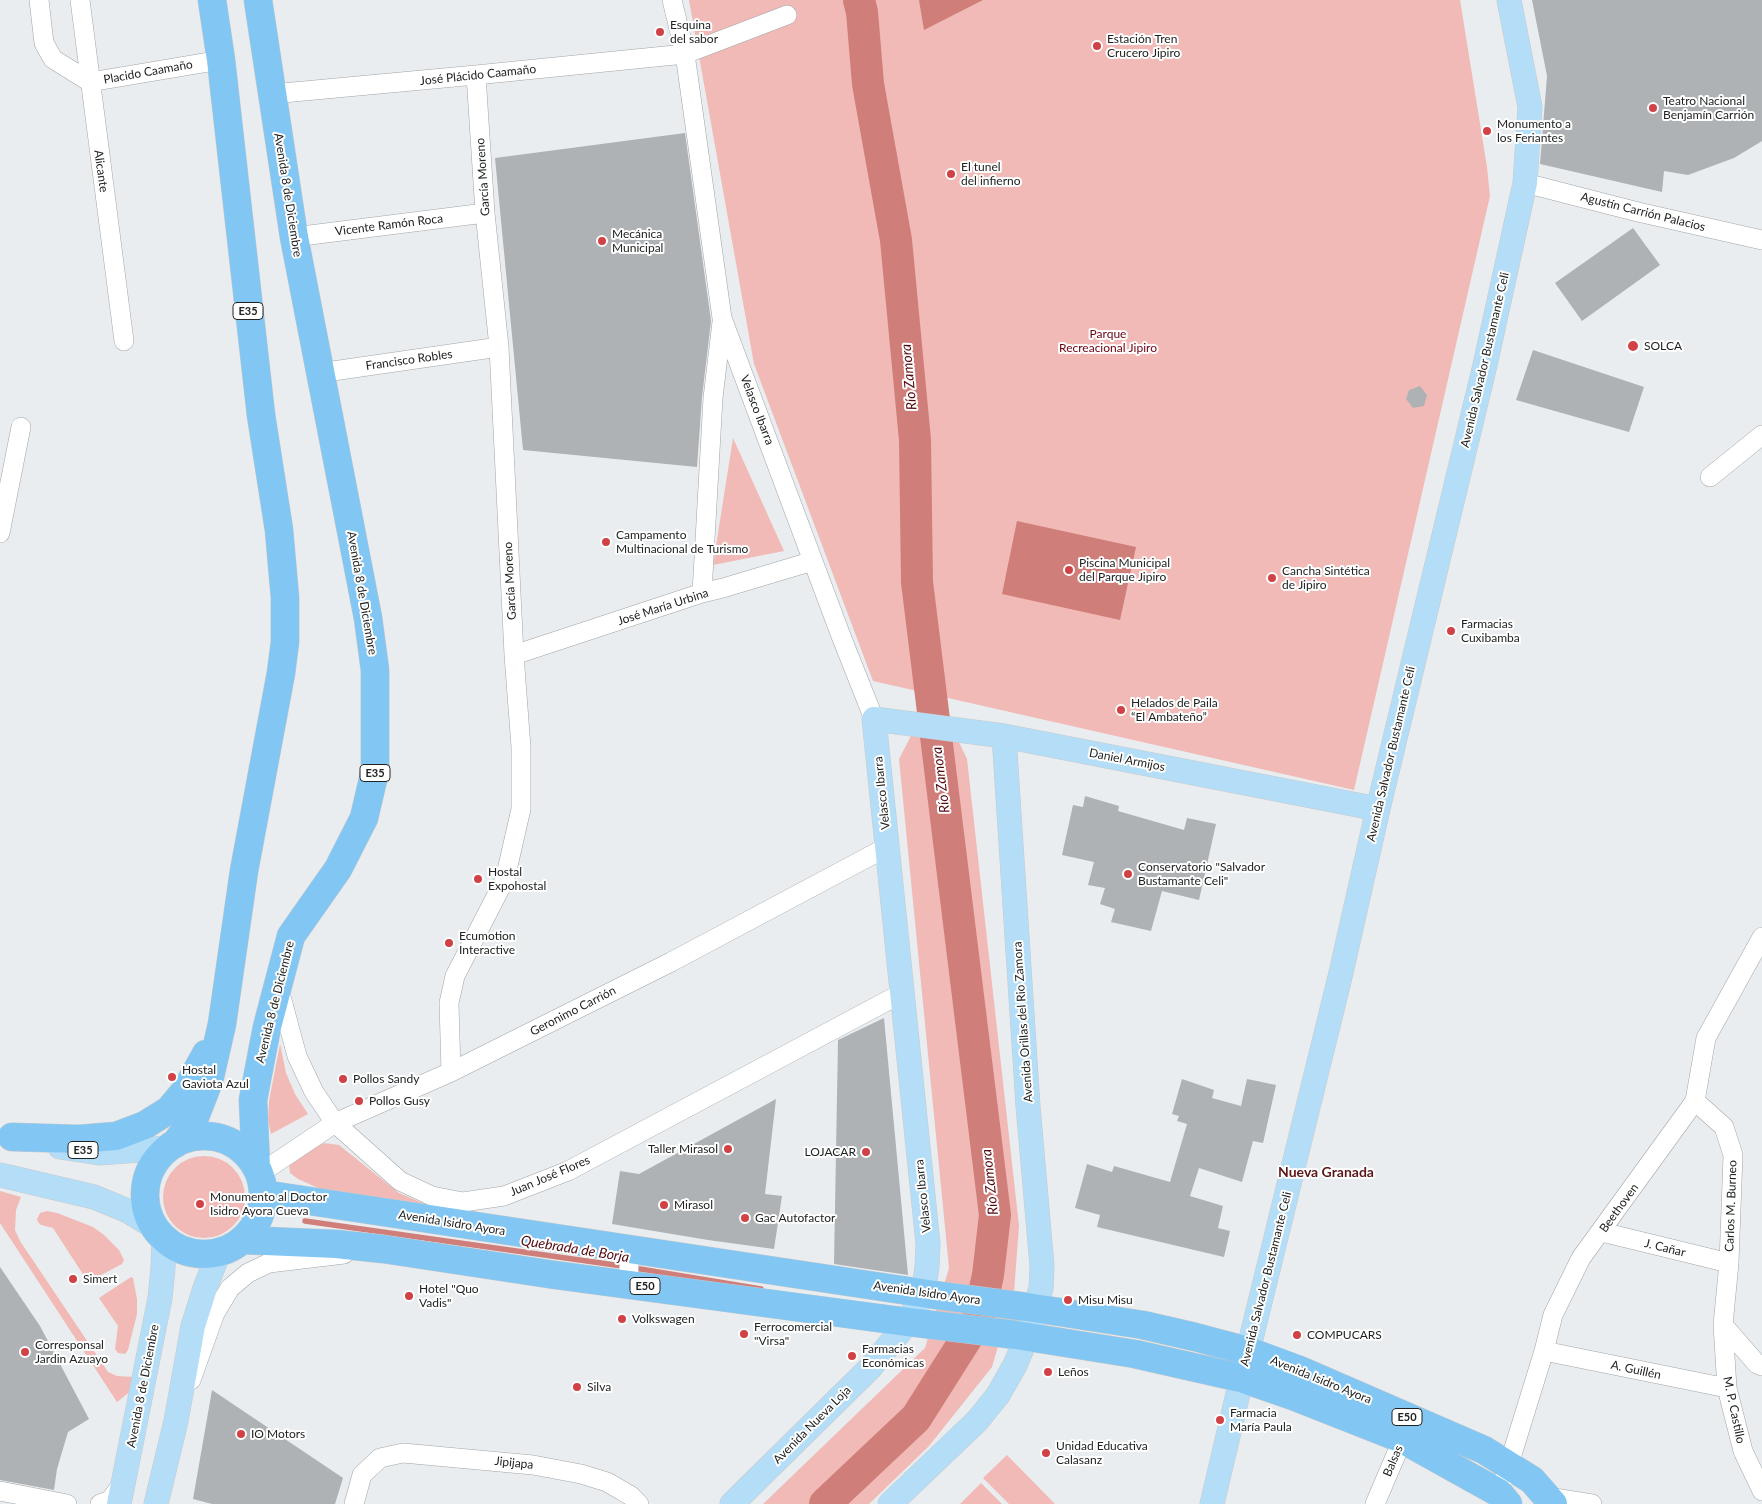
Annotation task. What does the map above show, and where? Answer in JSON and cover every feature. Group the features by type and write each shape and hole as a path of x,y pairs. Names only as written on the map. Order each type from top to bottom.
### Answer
{"highway":[{"name":"E35","path":"160,1232 148,1212 145,1194 146,1186 151,1169 196,1117 204,1098 222,1024 244,871 285,642 286,598 279,530 261,415 221,60 212,0"},
{"name":"Avenida 8 de Diciembre","path":"258,0 294,237 368,618 375,670 376,771 364,818 338,869 291,936 267,1027 253,1100 259,1178"},
{"path":"6,1135 79,1138 116,1136 145,1125 169,1110 186,1090 222,1024"},
{"name":"E35","path":"171,1146 194,1137 210,1137 225,1140 243,1151 259,1178 262,1204 256,1224 230,1246"},
{"name":"Avenida Isidro Ayora","path":"259,1178 630,1249 929,1295 1032,1307 1143,1325 1196,1337 1248,1351 1302,1371 1407,1429 1503,1498"},
{"path":"160,1232 178,1247 194,1252 230,1246"},
{"name":"Avenida Isidro Ayora","path":"230,1246 308,1242 383,1249 555,1275 628,1283 1022,1336 1135,1354 1241,1378 1293,1396 1484,1450 1532,1480 1550,1500"}],"main road":[{"name":"Avenida Salvador Bustamante Celi","path":"1212,1504 1241,1378 1340,977 1378,808 1483,374 1525,183 1530,107 1509,0"},
{"name":"Daniel Armijos","path":"874,719 1004,736 1378,808"},
{"name":"Velasco Ibarra","path":"874,719 928,1244 929,1295"},
{"name":"Avenida Orillas del Rio Zamora","path":"890,1504 977,1421 998,1395 1015,1365 1022,1336 1040,1288 1042,1266 1028,1106 1004,736"},
{"name":"E35","path":"6,1135 99,1153 171,1146"},
{"path":"0,1175 101,1200 128,1211 160,1232"},
{"name":"Avenida 8 de Diciembre","path":"119,1504 160,1298 163,1268 160,1232"},
{"path":"156,1504 176,1421 194,1326 205,1288 230,1246"},
{"name":"Avenida Nueva Loja","path":"732,1504 918,1323 929,1295"}],"street":[{"name":"Placido Caamaño","path":"39,0 44,43 54,59 90,82 221,60"},
{"name":"Alicante","path":"80,0 124,341"},
{"name":"Velasco Ibarra","path":"672,0 685,54 722,318 874,719"},
{"name":"José Plácido Caamaño","path":"272,94 685,54 787,14"},
{"name":"García Moreno","path":"451,1072 449,1003 455,976 505,879 521,810 521,748 514,655 498,347 485,213 476,75"},
{"name":"Agustín Carrión Palacios","path":"1525,183 1638,212 1762,240"},
{"name":"Vicente Ramón Roca","path":"294,237 485,213"},
{"name":"Velasco Ibarra","path":"702,593 713,398 722,318"},
{"name":"Francisco Robles","path":"319,372 498,347"},
{"path":"0,533 22,428"},
{"path":"1710,477 1762,435"},
{"name":"José María Urbina","path":"514,655 702,593 813,561"},
{"name":"Geronimo Carrión","path":"259,1178 335,1123 451,1072 671,962 887,847"},
{"name":"Beethoven","path":"1503,1498 1510,1466 1553,1315 1581,1258 1602,1232 1695,1101 1706,1038 1762,936"},
{"name":"Juan José Flores","path":"278,986 297,1056 314,1092 335,1123 400,1181 432,1196 463,1202 504,1196 568,1171 902,993"},
{"name":"Carlos M. Burneo","path":"1695,1101 1724,1127 1732,1155 1729,1263 1723,1325"},
{"name":"J. Cañar","path":"1602,1232 1729,1263"},
{"path":"176,1421 215,1313 230,1288 248,1273 269,1263 383,1249"},
{"path":"628,1283 630,1249"},
{"path":"1723,1325 1757,1364 1762,1366"},
{"name":"M. P. Castillo","path":"1723,1325 1727,1388 1743,1451 1762,1491"},
{"name":"A. Guillén","path":"1544,1351 1727,1388"},
{"name":"Balsas","path":"1375,1504 1407,1429"},
{"name":"Jipijapa","path":"354,1504 362,1475 380,1458 403,1453 533,1465 580,1474 607,1482 631,1496 639,1504"},
{"path":"100,1504 110,1500 125,1480"},
{"path":"0,1491 67,1504"},
{"path":"1550,1500 1592,1504"}],"green space":[{"name":"Parque Recreacional Jipiro","path":"689,0 1460,0 1490,196 1354,790 873,681 754,364"},
{"path":"733,438 784,551 713,565"},
{"path":"911,736 956,736 967,759 1019,1226 1014,1292 992,1367 929,1446 869,1504 763,1504 925,1348 949,1268 899,759"},
{"path":"280,1044 286,1073 295,1094 308,1114 271,1134 268,1120 269,1101"},
{"path":"324,1143 339,1145 399,1193 432,1207 327,1192 298,1179 290,1173 289,1165 293,1159"},
{"path":"204,1156 220,1159 233,1168 242,1181 245,1197 242,1213 233,1226 220,1235 204,1238 188,1235 175,1226 166,1213 163,1197 166,1181 175,1168 188,1159"},
{"path":"0,1191 21,1197 16,1210 15,1230 20,1241 108,1372 117,1376 134,1377 132,1390 117,1402 0,1223"},
{"path":"47,1211 93,1227 119,1250 124,1260 122,1264 88,1282 53,1228 41,1225 38,1222 37,1219 40,1213"},
{"path":"131,1277 133,1278 137,1299 137,1314 128,1350 125,1354 118,1353 115,1349 118,1326 99,1298"},
{"path":"1007,1455 1055,1504 1009,1504 983,1478"},
{"path":"981,1483 1002,1504 960,1504"}],"shaded area":[{"path":"919,0 983,0 924,30"},
{"name":"Piscina Municipal del Parque Jipiro","path":"1017,521 1136,547 1120,620 1002,594"}],"building":[{"name":"Teatro Nacional Benjamín Carrión","path":"1532,0 1762,0 1762,141 1734,158 1688,175 1664,171 1662,192 1540,164 1547,76"},
{"name":"Mecánica Municipal","path":"685,133 711,321 702,397 697,467 523,450 495,158"},
{"path":"1633,228 1660,265 1582,321 1555,283"},
{"path":"1533,350 1644,387 1629,432 1516,400"},
{"path":"1420,386 1427,395 1424,406 1413,408 1406,399 1409,390"},
{"name":"Conservatorio \"Salvador Bustamante Celi\"","path":"1085,796 1119,806 1118,811 1184,830 1187,818 1216,824 1199,900 1162,891 1151,931 1111,922 1115,909 1100,904 1105,888 1088,885 1094,862 1062,855 1073,805 1083,807"},
{"name":"LOJACAR","path":"884,1018 908,1275 834,1264 838,1040"},
{"path":"1182,1079 1214,1090 1212,1098 1241,1106 1247,1079 1276,1085 1263,1143 1253,1141 1242,1182 1199,1168 1190,1196 1223,1206 1218,1228 1230,1231 1224,1257 1097,1227 1100,1215 1075,1208 1087,1164 1112,1172 1114,1166 1170,1182 1187,1124 1177,1121 1179,1116 1172,1114"},
{"path":"776,1099 765,1194 782,1196 774,1249 612,1224 620,1171 639,1174"},
{"path":"0,1267 40,1326 89,1419 68,1432 57,1469 54,1490 0,1480"},
{"name":"IO Motors","path":"212,1390 343,1478 335,1504 212,1504 193,1499"}],"waterway":[{"name":"Río Zamora","path":"825,1504 916,1418 978,1320 988,1275 995,1215 917,582 915,440 896,240 868,84 862,12 859,0"},
{"name":"Quebrada de Borja","path":"305,1221 622,1266 761,1289"}],"place":[{"name":"Esquina del sabor","path":"660,32"},
{"name":"Estación Tren Crucero Jipiro","path":"1097,46"},
{"name":"Teatro Nacional Benjamín Carrión","path":"1653,108"},
{"name":"Monumento a los Feriantes","path":"1487,131"},
{"name":"El tunel del infierno","path":"951,174"},
{"name":"Mecánica Municipal","path":"602,241"},
{"name":"SOLCA","path":"1633,346"},
{"name":"Campamento Multinacional de Turismo","path":"606,542"},
{"name":"Piscina Municipal del Parque Jipiro","path":"1069,570"},
{"name":"Cancha Sintética de Jipiro","path":"1272,578"},
{"name":"Farmacias Cuxibamba","path":"1451,631"},
{"name":"Helados de Paila “El Ambateño”","path":"1121,710"},
{"name":"Conservatorio \"Salvador Bustamante Celi\"","path":"1128,874"},
{"name":"Hostal Expohostal","path":"478,879"},
{"name":"Ecumotion Interactive","path":"449,943"},
{"name":"Hostal Gaviota Azul","path":"172,1077"},
{"name":"Pollos Sandy","path":"343,1079"},
{"name":"Pollos Gusy","path":"359,1101"},
{"name":"Taller Mirasol","path":"728,1149"},
{"name":"LOJACAR","path":"866,1152"},
{"name":"Monumento al Doctor Isidro Ayora Cueva","path":"200,1204"},
{"name":"Mirasol","path":"664,1205"},
{"name":"Gac Autofactor","path":"745,1218"},
{"name":"Simert","path":"73,1279"},
{"name":"Hotel \"Quo Vadis\"","path":"409,1296"},
{"name":"Misu Misu","path":"1068,1300"},
{"name":"Volkswagen","path":"622,1319"},
{"name":"Ferrocomercial \"Virsa\"","path":"744,1334"},
{"name":"COMPUCARS","path":"1297,1335"},
{"name":"Corresponsal Jardin Azuayo","path":"25,1352"},
{"name":"Farmacias Económicas","path":"852,1356"},
{"name":"Leños","path":"1048,1372"},
{"name":"Silva","path":"577,1387"},
{"name":"Farmacia María Paula","path":"1220,1420"},
{"name":"IO Motors","path":"241,1434"},
{"name":"Unidad Educativa Calasanz","path":"1046,1453"}],"district":[{"name":"Nueva Granada","path":"1326,1172"}]}
